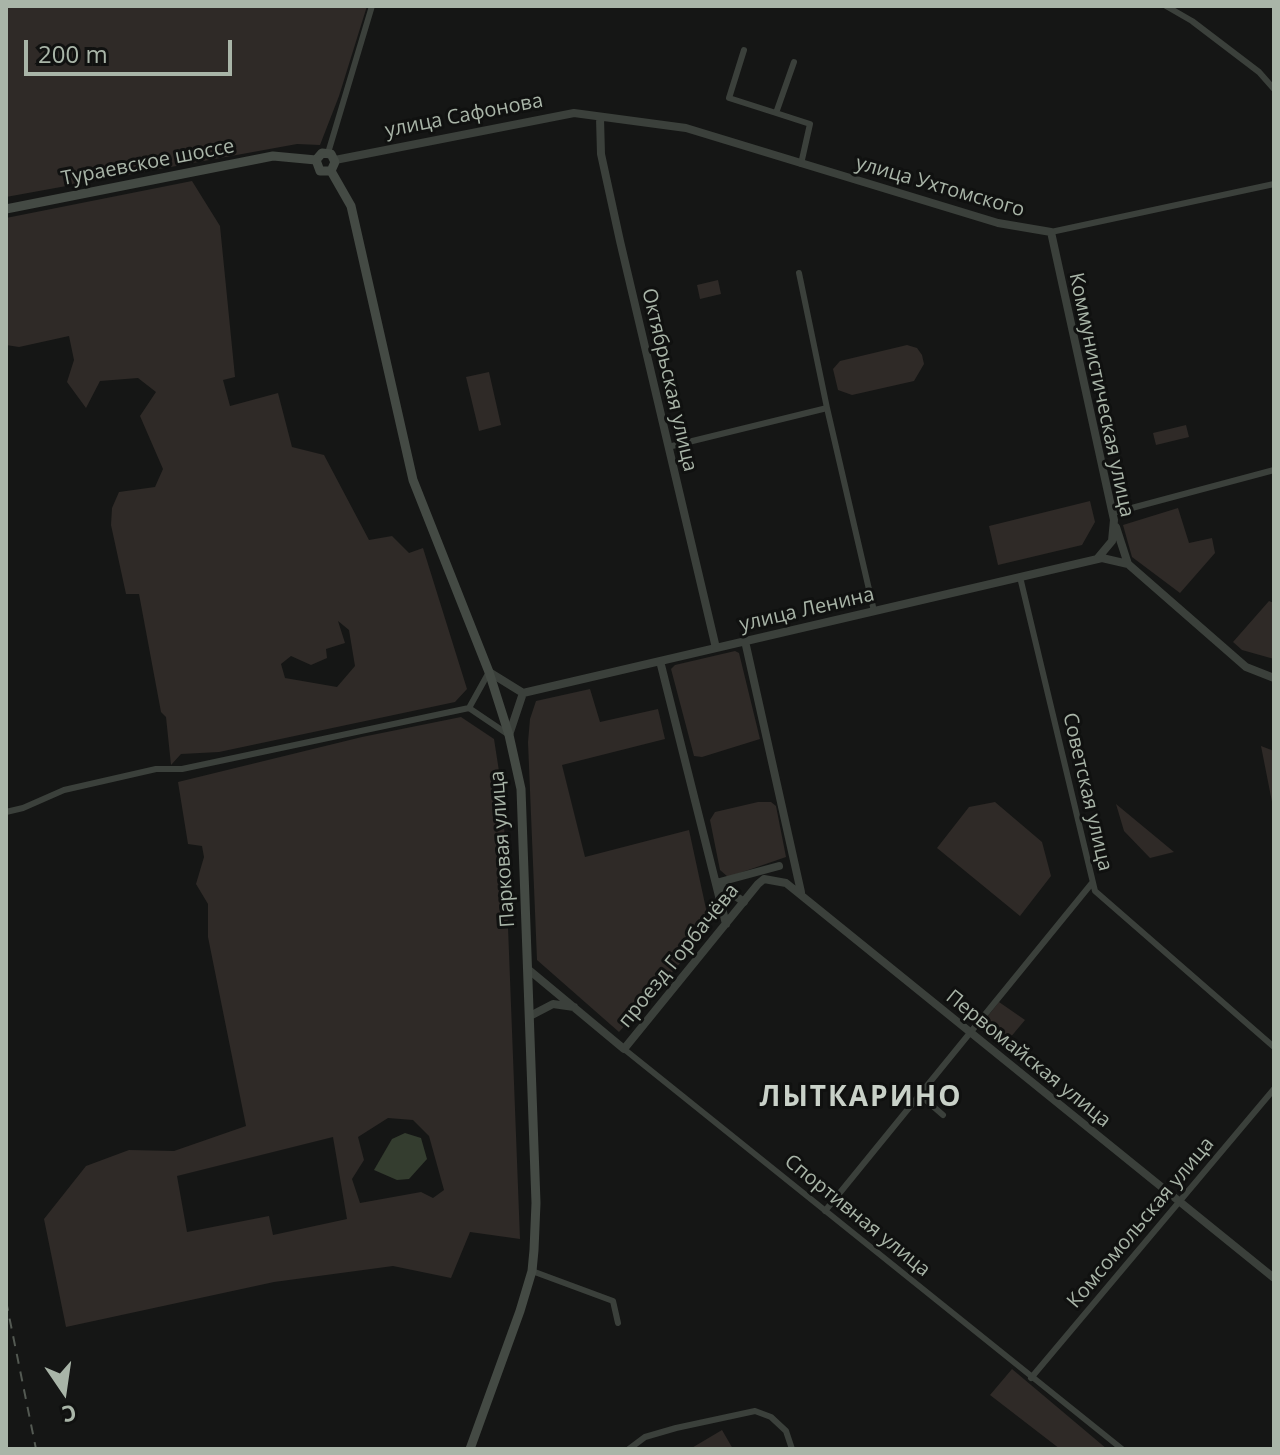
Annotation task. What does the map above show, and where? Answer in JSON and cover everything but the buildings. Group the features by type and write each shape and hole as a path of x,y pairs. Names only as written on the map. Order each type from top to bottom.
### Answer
{"main road":[{"path":"319,154 331,156 331,171 320,171 316,160 319,154"},
{"name":"Тураевское шоссе","path":"6,209 273,156 316,160"},
{"name":"Парковая улица","path":"331,171 351,206 413,480 489,672 509,735 521,789 536,1203 532,1271 470,1449"}],"street":[{"path":"331,156 372,6"},
{"path":"1166,6 1192,21 1259,72 1274,89"},
{"path":"744,50 729,98 810,124 801,164"},
{"path":"776,113 794,62"},
{"name":"улица Сафонова","path":"331,156 562,113 600,118"},
{"name":"улица Ухтомского","path":"600,118 686,128 998,223 1051,232 1274,184"},
{"name":"Октябрьская улица","path":"600,118 601,154 716,648"},
{"name":"Коммунистическая улица","path":"1051,232 1114,516 1112,541 1097,559"},
{"path":"799,273 874,611"},
{"path":"668,447 827,408"},
{"path":"1128,564 1114,516 1274,470"},
{"path":"1097,559 1128,564 1246,667 1274,678"},
{"name":"улица Ленина","path":"523,693 1097,559"},
{"name":"Советская улица","path":"825,1211 1092,883 1020,577"},
{"path":"745,641 801,893"},
{"path":"660,661 726,924"},
{"path":"6,812 64,790 140,772 182,769 469,708 509,735 523,693 489,672 469,708"},
{"name":"проезд Горбачёва","path":"624,1049 761,881 793,855"},
{"path":"716,883 779,866"},
{"name":"Первомайская улица","path":"761,881 777,879 801,893 1274,1278"},
{"path":"716,883 744,902"},
{"path":"1092,883 1097,895 1141,929 1274,1047"},
{"name":"Спортивная улица","path":"529,970 1122,1449"},
{"path":"530,1016 553,1004 574,1007"},
{"name":"Комсомольская улица","path":"1031,1378 1274,1089"},
{"path":"920,1095 943,1115"},
{"path":"532,1271 613,1301 618,1323"},
{"path":"629,1449 645,1437 755,1411 771,1417 786,1431 792,1449"}],"shaded area":[{"path":"6,6 367,6 320,145 297,144 6,197"},
{"path":"192,181 220,226 235,377 223,380 230,406 278,393 292,447 324,455 369,540 392,536 409,553 423,548 467,689 455,702 219,752 181,754 171,765 166,717 161,712 139,594 126,594 111,525 112,508 119,492 155,487 163,469 140,416 156,392 138,378 100,381 86,408 67,382 74,360 69,336 19,347 6,345 6,218","holes":["338,621 349,630 355,666 337,687 285,678 281,664 291,656 311,665 327,658 326,649 345,643"]},
{"path":"718,280 721,294 700,299 697,285"},
{"path":"907,345 917,348 924,364 914,381 852,395 838,390 833,369 840,361"},
{"path":"489,372 501,425 479,431 466,377"},
{"path":"1186,425 1189,437 1156,445 1153,433"},
{"path":"1090,501 1095,522 1082,545 998,565 989,526"},
{"path":"1178,508 1189,543 1212,538 1215,553 1180,593 1132,557 1123,525"},
{"path":"1269,601 1274,603 1274,659 1242,650 1233,642"},
{"path":"735,651 739,653 760,739 702,757 694,756 671,669 675,665"},
{"path":"590,689 600,722 658,709 665,739 562,765 585,857 689,830 708,918 705,935 619,1032 537,960 528,742 530,719 536,701"},
{"path":"461,717 494,739 503,797 520,1239 470,1232 451,1278 393,1266 274,1282 66,1327 44,1219 86,1166 129,1150 174,1151 246,1126 208,937 208,904 196,884 204,857 202,846 188,844 178,782 362,737","holes":["388,1118 413,1120 429,1136 444,1190 433,1198 421,1192 360,1203 352,1179 364,1160 358,1137","333,1137 347,1219 273,1235 269,1216 187,1232 177,1176"]},
{"path":"1261,746 1274,751 1274,813 1272,802"},
{"path":"771,802 776,806 786,857 728,877 720,870 710,820 715,812"},
{"path":"995,802 1042,842 1051,876 1020,916 937,848 969,807"},
{"path":"1116,804 1174,852 1150,858 1124,831"},
{"path":"999,1002 1025,1020 1004,1045 980,1026"},
{"path":"405,1133 421,1138 427,1159 409,1179 397,1180 374,1170 392,1139"},
{"path":"1012,1369 1107,1449 1060,1449 990,1395"},
{"path":"722,1430 733,1449 690,1449"}],"railway":[{"path":"6,1301 36,1449"}],"district":[{"name":"ЛЫТКАРИНО","path":"861,1098"}]}
